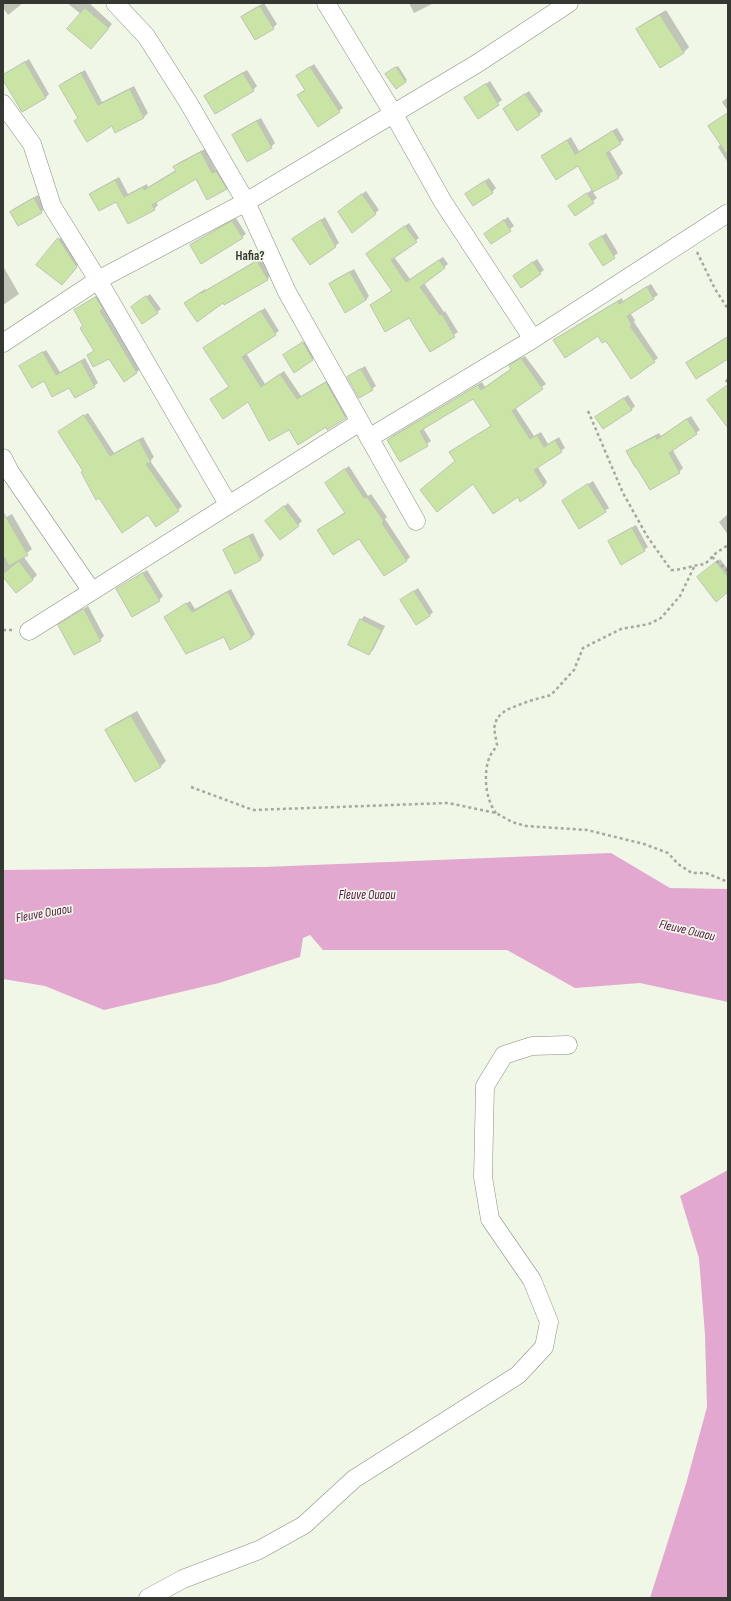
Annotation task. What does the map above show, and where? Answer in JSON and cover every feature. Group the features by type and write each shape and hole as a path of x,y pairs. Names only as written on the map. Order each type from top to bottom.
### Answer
{"street":[{"path":"115,3 146,36 188,102 246,202 287,292 416,522"},
{"path":"326,3 393,113 443,202 533,339"},
{"path":"3,343 98,280 246,202 478,63 569,3"},
{"path":"3,104 32,144 52,206 98,280 228,504"},
{"path":"369,438 533,339 728,213"},
{"path":"29,631 91,590 360,422"},
{"path":"3,458 10,472 91,590"},
{"path":"148,1598 183,1579 259,1550 304,1525 354,1479 518,1375 544,1347 550,1322 532,1280 490,1219 483,1177 485,1086 504,1055 532,1046 568,1045"}],"path":[{"path":"690,237 715,289 728,309"},
{"path":"588,411 623,493 646,536 671,570 680,570 695,565 705,564 728,544"},
{"path":"712,557 728,571"},
{"path":"496,813 490,806 487,788 487,767 490,756 497,745 494,728 497,718 506,710 550,695 574,670 583,648 621,629 649,624 661,618 680,596 695,565"},
{"path":"191,787 253,810 448,803 496,813 512,822 526,826 587,830 644,844 668,853 678,864 692,873 706,873 728,882"}],"water":[{"name":"Fleuve Ouaou","path":"611,853 670,888 728,889 728,1002 640,983 575,988 507,950 323,950 310,935 303,938 300,957 219,983 104,1010 45,986 3,979 3,870 264,867"},
{"path":"728,1170 728,1598 650,1598 686,1484 707,1407 705,1335 699,1258 680,1196"}],"building":[{"path":"260,6 274,29 255,40 241,17"},
{"path":"85,8 109,28 91,49 67,29"},
{"path":"660,15 684,53 660,68 636,29"},
{"path":"25,62 46,98 22,112 3,80 3,75"},
{"path":"310,67 340,112 318,127 297,95 305,90 296,76"},
{"path":"396,67 406,82 396,89 385,74"},
{"path":"81,73 98,105 130,89 144,118 115,133 112,126 87,142 74,121 78,118 59,86"},
{"path":"243,73 254,91 215,114 204,96"},
{"path":"486,84 499,105 478,119 464,98"},
{"path":"525,94 540,115 517,131 503,109"},
{"path":"728,113 728,156 708,126"},
{"path":"257,121 272,148 247,162 232,135"},
{"path":"613,131 621,144 606,153 619,178 593,192 578,166 556,180 541,156 567,140 575,154"},
{"path":"201,152 212,173 216,171 227,189 207,200 196,179 152,205 155,210 128,224 116,202 99,211 89,194 115,180 124,197 143,187 144,190 176,171 173,167"},
{"path":"485,181 493,193 473,206 465,194"},
{"path":"587,193 594,203 575,216 568,206"},
{"path":"362,194 376,214 352,233 338,212"},
{"path":"34,198 42,213 18,226 10,212"},
{"path":"321,220 336,247 310,265 292,239"},
{"path":"504,220 511,231 491,244 484,234"},
{"path":"232,221 243,238 201,264 190,245"},
{"path":"405,226 417,242 391,260 406,282 439,260 445,268 420,287 440,315 442,314 455,337 430,352 409,318 385,332 370,305 392,291 366,254"},
{"path":"602,236 615,258 603,266 589,244"},
{"path":"58,238 77,267 62,285 36,265"},
{"path":"257,261 268,280 224,305 223,303 197,322 184,303"},
{"path":"533,262 541,274 521,288 513,276"},
{"path":"350,272 366,300 345,313 329,284"},
{"path":"647,287 654,299 627,316 632,325 630,326 655,362 631,379 606,341 602,343 598,336 565,358 553,340 618,301 619,304"},
{"path":"146,296 158,313 142,324 131,307"},
{"path":"96,297 103,309 100,311 137,373 124,382 109,359 93,367 87,355 94,351 80,328 83,326 74,310"},
{"path":"261,311 276,335 242,357 261,387 280,374 297,399 326,382 346,418 327,430 326,427 298,445 289,430 269,441 248,402 223,419 210,399 229,387 203,348"},
{"path":"728,337 728,359 696,379 686,363"},
{"path":"303,342 313,360 294,373 283,355"},
{"path":"43,352 56,375 81,361 95,387 75,398 69,388 52,397 44,381 32,388 19,366"},
{"path":"521,358 543,389 512,411 530,439 537,435 544,447 555,440 562,452 534,470 544,486 520,502 518,497 493,514 473,484 437,512 420,490 455,461 449,452 491,426 473,399 420,431 428,446 400,462 387,440 478,385 481,390 511,369 509,366"},
{"path":"361,369 373,390 359,398 347,377"},
{"path":"728,385 728,428 707,400"},
{"path":"624,398 632,410 603,429 595,417"},
{"path":"84,415 110,456 139,440 151,462 146,464 179,511 156,527 148,515 122,533 99,498 96,500 81,472 83,471 58,432"},
{"path":"687,419 697,434 669,453 680,473 650,490 626,451 656,436 657,439"},
{"path":"345,469 364,498 367,497 384,521 382,523 407,561 384,576 359,539 333,555 317,530 345,513 325,483"},
{"path":"588,484 606,512 579,529 562,501"},
{"path":"284,506 299,526 280,540 265,521"},
{"path":"3,512 28,555 9,566 3,555"},
{"path":"632,528 645,551 621,565 608,541"},
{"path":"249,536 261,560 235,574 223,550"},
{"path":"19,561 33,580 16,593 3,577 3,574"},
{"path":"716,562 728,577 728,592 716,602 697,577"},
{"path":"143,573 160,601 132,617 116,589"},
{"path":"414,591 430,616 416,625 400,600"},
{"path":"228,592 252,638 230,650 224,637 186,654 164,617 186,603 192,612"},
{"path":"84,609 101,641 74,655 58,625"},
{"path":"360,619 382,630 369,655 348,645"},
{"path":"131,716 161,767 135,782 105,730"}],"district":[{"name":"Hafia?","path":"250,257"}]}
